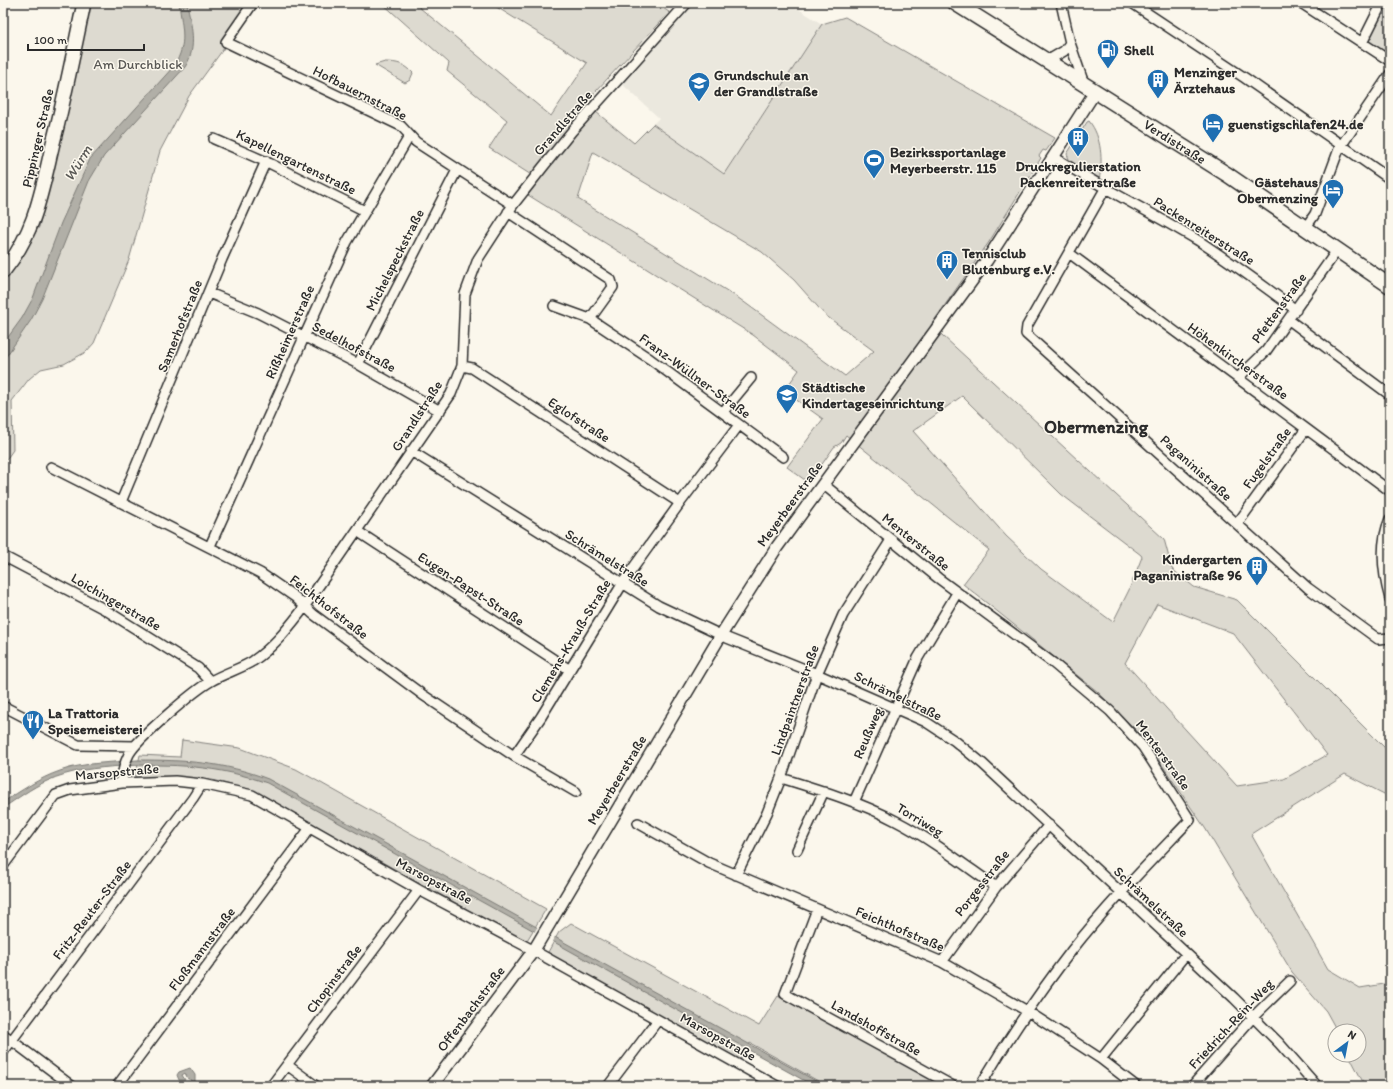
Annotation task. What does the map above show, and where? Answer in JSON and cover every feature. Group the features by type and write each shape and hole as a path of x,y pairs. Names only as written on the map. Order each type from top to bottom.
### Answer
{"main road":[{"name":"Pippinger Straße","path":"3,272 26,239 36,213 63,102 84,3"},
{"name":"Verdistraße","path":"955,3 1228,175 1390,286"}],"street":[{"name":"Hofbauernstraße","path":"253,3 226,42 401,126 409,137 510,208"},
{"name":"Grandlstraße","path":"122,783 123,770 135,746 169,714 210,681 252,662 278,642 305,606 451,394 462,366 465,294 478,259 510,208 572,131 687,3"},
{"path":"1062,3 1070,43 1090,89"},
{"path":"1132,3 1390,179"},
{"path":"1301,3 1390,61"},
{"path":"1362,43 1382,3"},
{"path":"1046,61 1064,51 1070,43"},
{"path":"1306,227 1315,214 1341,145 1390,74"},
{"name":"Meyerbeerstraße","path":"537,946 721,635 777,547 987,260 1054,157 1090,89"},
{"name":"Rißheimerstraße","path":"210,546 347,242 409,137"},
{"name":"Kapellengartenstraße","path":"214,139 266,161 365,211"},
{"name":"Packenreiterstraße","path":"1054,157 1198,241 1246,273 1296,310"},
{"name":"Samerhofstraße","path":"121,502 266,161"},
{"name":"Michelspeckstraße","path":"358,364 457,170"},
{"name":"Paganinistraße","path":"1105,188 1027,326 1026,334 1308,588 1378,639 1390,638"},
{"path":"510,208 611,280 613,287 590,319"},
{"name":"Pfettenstraße","path":"1238,378 1266,351 1338,249"},
{"name":"Höhenkircherstraße","path":"1069,253 1390,491"},
{"name":"Sedelhofstraße","path":"209,293 258,313 304,336 358,364 440,411"},
{"name":"Franz-Wüllner-Straße","path":"554,306 590,319 650,359 783,457"},
{"path":"1289,320 1390,395"},
{"name":"Eglofstraße","path":"462,366 472,368 680,503"},
{"path":"723,412 751,378"},
{"name":"Clemens-Krauß-Straße","path":"514,756 541,717 622,585 680,503 739,425"},
{"name":"Fugelstraße","path":"1237,524 1306,429"},
{"name":"Schrämelstraße","path":"411,451 622,585 659,606 721,635 895,707 926,722 955,741 1049,825 1253,1016 1317,1086"},
{"name":"Feichthofstraße","path":"51,467 210,546 260,573 295,597 423,696 514,756 576,792"},
{"name":"Menterstraße","path":"823,484 957,593 1053,663 1110,710 1143,747 1190,820 1121,894 1072,950 1027,1011 980,1086"},
{"path":"1390,519 1385,535 1383,555 1386,585 1390,599"},
{"name":"Eugen-Papst-Straße","path":"357,531 570,670"},
{"name":"Lindpaintnerstraße","path":"736,875 767,813 781,778 817,674 843,615 891,540"},
{"name":"Loichingerstraße","path":"3,556 104,609 198,668 210,681"},
{"name":"Reußweg","path":"854,802 918,658 957,593"},
{"path":"3,706 78,744 135,746"},
{"name":"Torriweg","path":"781,778 854,802 897,821 996,887"},
{"name":"Marsopstraße","path":"3,866 56,795 70,790 122,783 175,781 202,784 252,795 419,890 537,946 658,1020 777,1086"},
{"name":"Fritz-Reuter-Straße","path":"3,1052 202,784"},
{"path":"797,850 824,791"},
{"name":"Feichthofstraße","path":"638,823 709,863 882,935 942,962 1027,1011 1101,1059 1136,1086"},
{"name":"Porgesstraße","path":"942,962 996,887 1049,825"},
{"name":"Floßmannstraße","path":"116,1086 310,828"},
{"name":"Chopinstraße","path":"271,1086 419,890"},
{"name":"Landshoffstraße","path":"817,909 785,994 953,1086"},
{"name":"Offenbachstraße","path":"432,1086 537,946"},
{"path":"1101,1059 1186,954"},
{"name":"Friedrich-Rein-Weg","path":"1192,1086 1253,1016 1290,981"},
{"path":"608,1086 658,1020"},
{"path":"3,1034 72,1086"},
{"path":"287,1064 316,1086"}],"shaded area":[{"path":"179,3 187,3 190,19 192,44 189,59 185,67 104,156 89,181 42,299 31,320 3,361 3,344 22,318 33,298 61,223 90,159 174,66 178,58 183,43"},
{"path":"695,3 789,3 822,24 724,174 653,124 659,118 621,83"},
{"path":"137,760 204,763 252,773 268,779 825,1086 814,1086 267,783 249,777 213,769 158,765 121,766 83,770 56,777 35,787 3,808 3,802 23,789 60,771 88,764"},
{"path":"190,1068 195,1075 195,1082 192,1083 185,1073 182,1075 185,1080 179,1080 177,1075 179,1072"}],"green space":[{"name":"Am Durchblick","path":"88,3 257,3 189,96 160,151 129,260 94,343 86,352 64,364 41,369 29,379 12,401 13,450 3,464 3,279 16,263 39,227"},
{"path":"382,3 414,3 551,116 587,63 490,3 655,3 669,12 585,103 634,143 653,124 724,174 822,24 845,17 1055,138 1046,151 1043,150 1039,156 1041,158 989,242 931,325 1164,539 1172,569 1194,587 1237,600 1390,753 1390,797 1345,774 1251,834 1328,969 1360,988 1390,983 1390,1086 1365,1086 1353,1063 1367,1063 1367,1023 1333,1023 1326,1011 1292,972 1205,828 1143,737 1098,692 963,584 989,550 846,435 841,443 834,447 809,483 787,467 823,419 784,391 799,370 753,335 528,195 539,180 489,148 507,120 447,71 449,63","holes":["593,152 762,252 794,280 825,315 874,351 845,376 737,297 578,199","962,396 1061,494 1141,555 1142,557 1129,590 1113,622 1041,569 1006,536 913,431","1157,604 1233,633 1327,755 1284,779 1237,786 1125,663"]},
{"path":"1386,3 1390,3 1390,57 1367,42"},
{"path":"385,62 393,62 407,67 413,73 410,80 405,83 375,65"},
{"path":"1089,121 1097,134 1099,142 1101,165 1099,180 1070,162 1067,154"},
{"path":"182,740 240,748 296,769 546,909 526,942 254,791 212,780 169,777 135,778 140,755 180,757"},
{"path":"571,923 759,1026 778,996 944,1086 827,1086 750,1043 740,1060 547,954 559,932"}],"pier":[{"path":"538,926 556,935 551,943 534,933"}],"place":[{"name":"Shell","path":"1108,70"},
{"name":"Menzinger Ärztehaus","path":"1158,100"},
{"name":"Grundschule an der Grandlstraße","path":"699,102"},
{"name":"guenstigschlafen24.de","path":"1213,144"},
{"name":"Druckregulierstation Packenreiterstraße","path":"1078,158"},
{"name":"Bezirkssportanlage Meyerbeerstr. 115","path":"874,180"},
{"name":"Gästehaus Obermenzing","path":"1333,210"},
{"name":"Tennisclub Blutenburg e.V.","path":"947,280"},
{"name":"Städtische Kindertageseinrichtung","path":"787,414"},
{"name":"Kindergarten Paganinistraße 96","path":"1257,586"},
{"name":"La Trattoria Speisemeisterei","path":"33,740"}],"district":[{"name":"Obermenzing","path":"1096,427"}],"water label":[{"name":"Würm","path":"78,163"}]}
